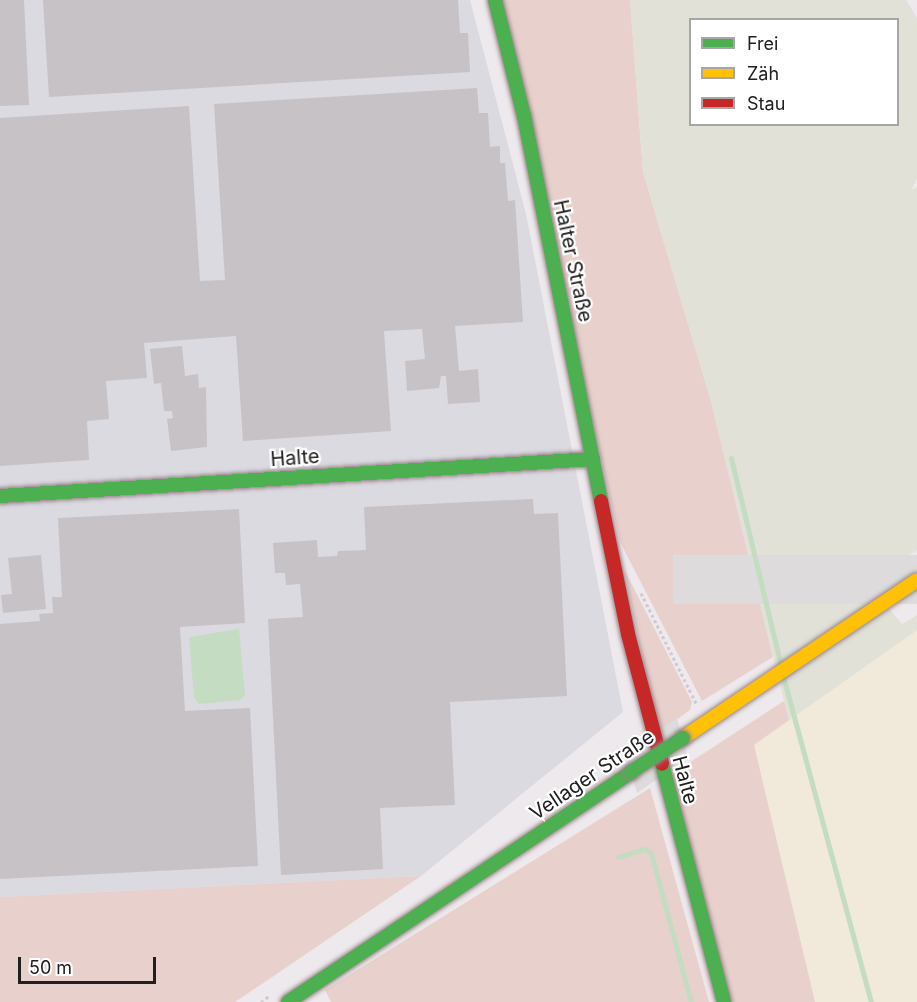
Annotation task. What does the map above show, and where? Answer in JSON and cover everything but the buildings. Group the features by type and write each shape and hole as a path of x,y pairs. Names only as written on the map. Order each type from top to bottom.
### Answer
{"street":[{"name":"Halter Straße","path":"495,0 524,116 607,532"},
{"name":"Halte","path":"0,496 593,459"},
{"name":"Halte","path":"607,532 648,717 724,1002"},
{"name":"Vellager Straße","path":"288,1002 917,580"}],"path":[{"path":"640,592 699,708"}],"shaded area":[{"path":"0,0 470,0 526,214 623,712 421,876 0,897"},
{"path":"499,0 630,0 643,172 711,401 773,657 702,701 620,542"},
{"path":"630,0 906,0 917,18 917,179 911,190 917,187 917,550 867,583 902,624 917,615 917,1002 866,1002 784,701 711,401 643,172"},
{"path":"625,571 692,702 690,710 658,733"},
{"path":"239,629 245,695 240,700 199,704 194,697 189,637"},
{"path":"917,630 917,1002 815,1002 754,745"},
{"path":"784,701 866,1002 728,1002 669,776"},
{"path":"650,788 709,1002 331,1002 325,990"},
{"path":"421,876 235,1002 0,1002 0,897"}],"pier":[{"path":"673,555 917,555 917,604 673,604"},
{"path":"677,718 688,758 637,793 625,753"}],"waterway":[{"path":"731,458 781,667"},
{"path":"783,676 871,1002"},
{"path":"618,857 645,849 651,853 691,1002"}],"traffic: fast":[{"path":"495,0 524,116 601,501"},
{"path":"0,496 593,459"},
{"path":"631,772 683,738"},
{"path":"662,764 724,1002"},
{"path":"288,1002 631,772"}],"traffic: slow":[{"path":"683,738 917,580"}],"traffic: jam":[{"path":"601,501 628,634 662,764"}]}
